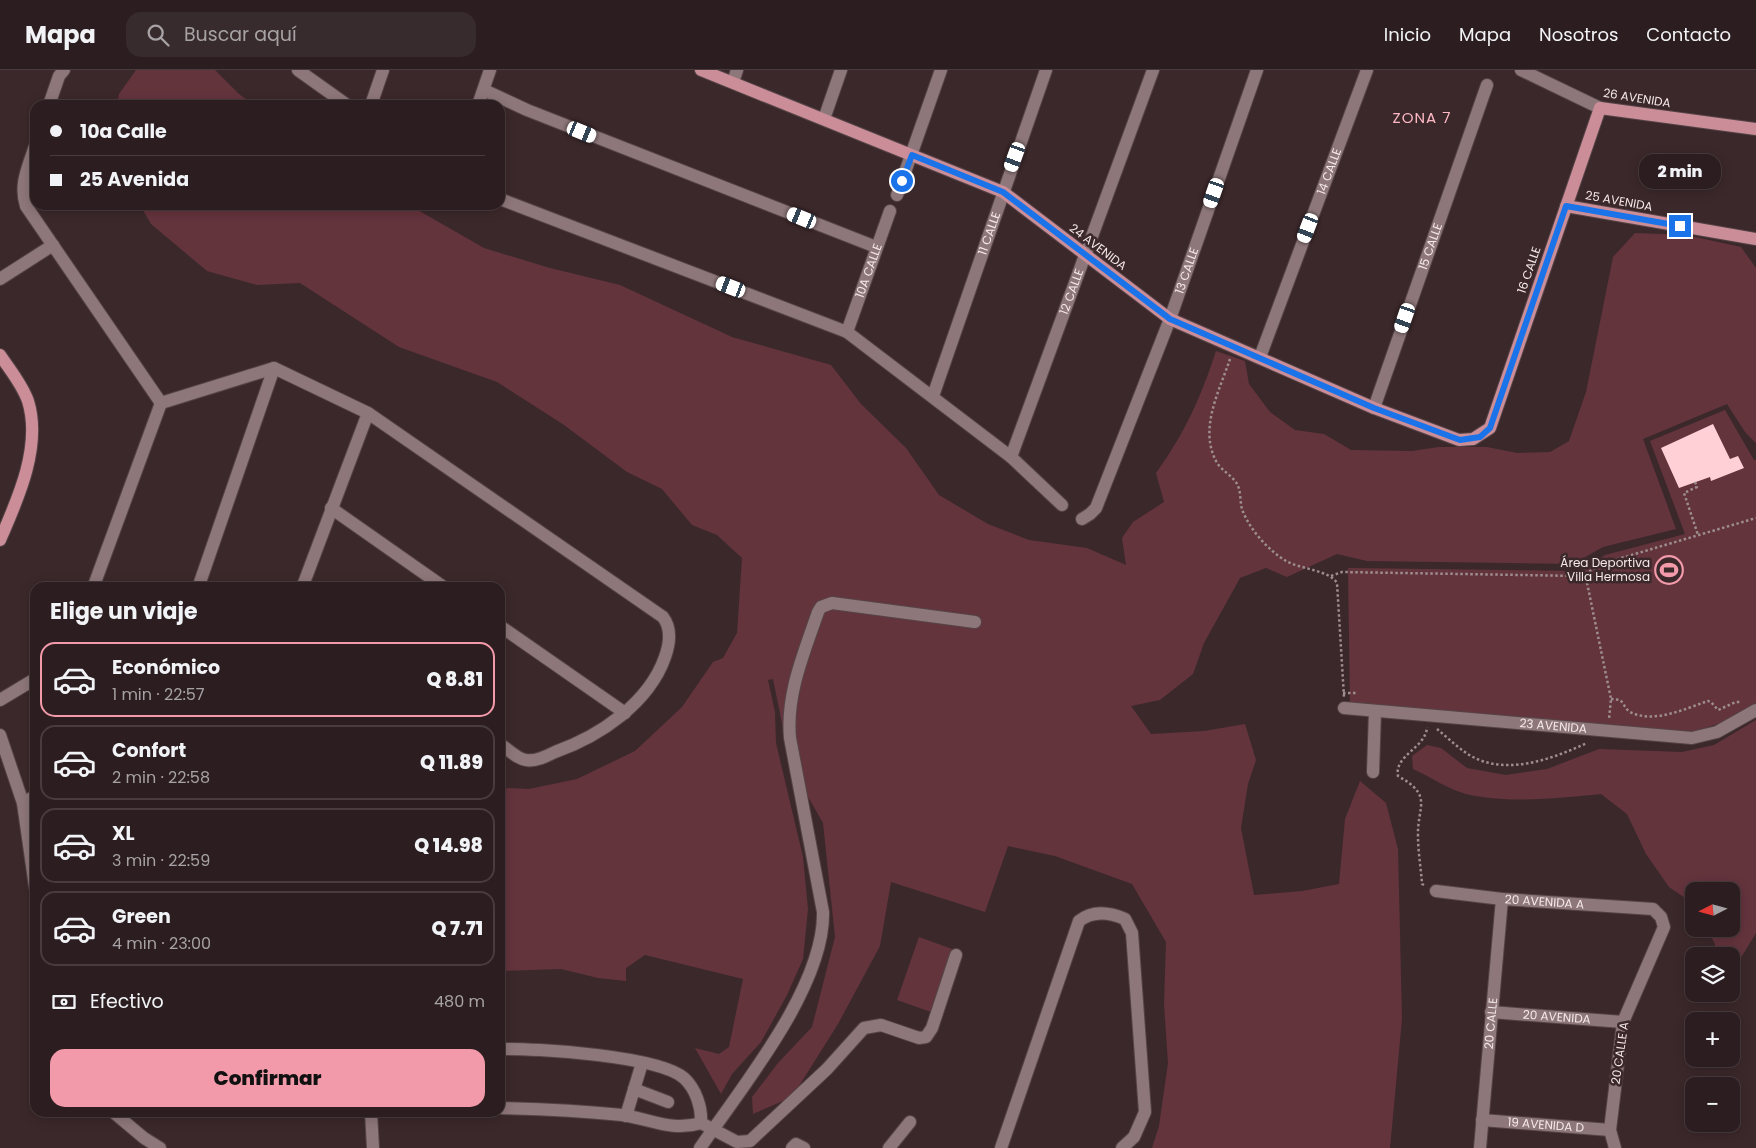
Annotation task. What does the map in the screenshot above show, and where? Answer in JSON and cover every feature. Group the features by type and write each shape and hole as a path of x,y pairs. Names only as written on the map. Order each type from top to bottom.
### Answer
{"main road":[{"name":"24 AVENIDA","path":"701,70 735,76 824,119 1003,192 1170,319 1374,408 1460,440 1480,437"},
{"name":"26 AVENIDA","path":"1600,108 1756,129"},
{"name":"16 CALLE","path":"1480,437 1490,428 1600,108"},
{"name":"25 AVENIDA","path":"1566,206 1756,239"},
{"path":"0,355 23,390 28,402 33,428 26,470 0,540"}],"street":[{"path":"51,100 59,76 64,70"},
{"path":"298,70 340,100"},
{"path":"372,100 383,70"},
{"path":"480,100 490,70"},
{"path":"824,119 841,70"},
{"path":"896,195 912,155 941,70"},
{"name":"11 CALLE","path":"933,396 1046,70"},
{"name":"12 CALLE","path":"1011,457 1153,70"},
{"name":"13 CALLE","path":"1082,518 1096,508 1170,319 1257,70"},
{"name":"14 CALLE","path":"1260,358 1367,70"},
{"name":"26 AVENIDA","path":"1521,70 1600,108"},
{"name":"15 CALLE","path":"1374,408 1486,85"},
{"path":"484,90 527,110 876,247"},
{"path":"30,160 23,180 22,194 26,206 161,403"},
{"path":"505,201 848,332 1011,457 1062,505"},
{"name":"10A CALLE","path":"848,332 890,211"},
{"path":"0,279 53,245"},
{"path":"161,403 274,368 368,413 663,616 669,629 664,660 655,679 641,698 625,713 570,747 536,759 527,761 505,748"},
{"path":"200,582 274,368"},
{"path":"95,582 161,403"},
{"path":"304,582 368,413"},
{"path":"331,508 436,582"},
{"path":"700,1148 757,1069 802,991 815,964 822,934 823,912 788,721 796,677 818,612 821,607 832,603 975,622"},
{"path":"505,629 625,713"},
{"path":"0,700 30,681"},
{"name":"23 AVENIDA","path":"1344,708 1607,732 1700,737 1726,728 1756,710"},
{"path":"1373,772 1375,711"},
{"path":"0,734 23,803 30,852"},
{"path":"23,803 30,799"},
{"name":"20 AVENIDA A","path":"1436,891 1502,898 1653,909"},
{"name":"20 CALLE","path":"1480,1148 1502,898"},
{"name":"20 CALLE A","path":"1615,1148 1610,1130 1623,1022 1664,927 1662,917 1653,909"},
{"path":"1001,1148 1079,921 1093,913 1108,914 1125,919 1132,933 1145,1112 1134,1137 1122,1148"},
{"path":"750,1141 828,1068 864,1028 881,1024 919,1038 926,1037 932,1028 956,956"},
{"name":"20 AVENIDA","path":"1491,1012 1623,1022"},
{"path":"505,1049 525,1048 595,1054 668,1070 684,1078 694,1093 699,1104 701,1123"},
{"path":"626,1116 642,1063"},
{"path":"634,1089 668,1102"},
{"path":"505,1108 558,1109 626,1116 675,1127 701,1123 712,1131 737,1142 750,1141 763,1148"},
{"path":"120,1117 160,1148"},
{"path":"371,1117 373,1148"},
{"name":"19 AVENIDA D","path":"1482,1120 1610,1130"},
{"path":"889,1148 910,1122"},
{"path":"792,1148 796,1144 804,1148"}],"path":[{"path":"1234,348 1210,420 1208,439 1211,451 1223,471 1238,486 1245,516 1271,550 1294,564 1334,578 1339,589 1344,708"},
{"path":"1695,482 1697,487 1684,493 1698,535"},
{"path":"1331,576 1342,572 1580,576 1608,562 1756,518"},
{"path":"1585,573 1611,699 1607,732"},
{"path":"1343,693 1356,693"},
{"path":"1611,699 1620,700 1629,711 1652,716 1667,714 1708,701 1718,710 1748,699"},
{"path":"1427,725 1424,737 1402,760 1397,772 1398,776 1415,788 1422,807 1417,834 1422,884 1436,891"},
{"path":"1433,726 1469,755 1499,766 1549,757 1593,740"}],"shaded area":[{"path":"136,70 215,70 247,100 118,100 119,94"},
{"path":"143,210 418,210 484,248 550,268 620,285 732,337 831,365 861,404 906,448 939,495 988,524 1029,540 1087,548 1126,565 1122,538 1133,522 1164,502 1156,473 1184,429 1216,351 1245,361 1249,384 1270,412 1295,430 1324,434 1351,450 1412,451 1439,447 1487,447 1517,453 1550,452 1569,441 1586,392 1613,257 1635,233 1686,235 1741,247 1756,268 1756,443 1745,432 1727,404 1643,439 1676,529 1603,547 1573,564 1367,561 1337,554 1287,577 1266,568 1240,578 1204,643 1193,674 1160,700 1131,706 1151,734 1204,731 1245,724 1256,760 1248,784 1241,828 1254,895 1302,891 1339,884 1345,819 1360,781 1386,803 1398,849 1402,1019 1390,1148 1152,1148 1159,1126 1168,1063 1164,1004 1166,942 1132,884 1055,856 1008,846 985,912 891,882 880,946 838,1024 792,1097 753,1114 752,1097 778,1063 812,1027 835,937 823,823 795,774 785,738 773,679 768,680 775,712 776,743 803,857 808,909 803,959 787,995 761,1042 732,1074 721,1094 695,1048 719,1054 729,1047 743,979 645,955 626,968 626,981 598,978 561,969 505,971 505,790 507,788 529,789 577,779 635,751 682,707 713,662 723,658 737,633 742,558 717,535 692,525 662,489 627,472 564,425 497,382 399,347 300,283 257,285 207,271 151,224"},
{"name":"Área Deportiva Villa Hermosa","path":"1725,410 1754,460 1756,460 1756,703 1726,721 1690,733 1350,705 1348,568 1579,571 1605,555 1685,534 1650,441"},
{"path":"1756,720 1756,933 1740,959 1740,947 1715,947 1712,938 1740,938 1740,882 1685,882 1685,898 1669,887 1646,854 1627,814 1601,794 1534,799 1499,799 1466,794 1413,769 1412,756 1427,745 1441,748 1467,768 1506,775 1547,769 1599,749 1682,752 1714,745"},
{"path":"919,937 952,949 931,1012 897,1000"}],"building":[{"path":"1713,424 1730,459 1738,456 1744,468 1711,481 1710,477 1679,488 1661,448"}],"place":[{"name":"Área Deportiva Villa Hermosa","path":"1669,570"}],"district":[{"name":"ZONA 7","path":"1422,118"}],"route":[{"path":"902,181 912,155 1003,192 1170,319 1374,408 1460,440 1480,437 1490,428 1566,206 1680,226"}]}
